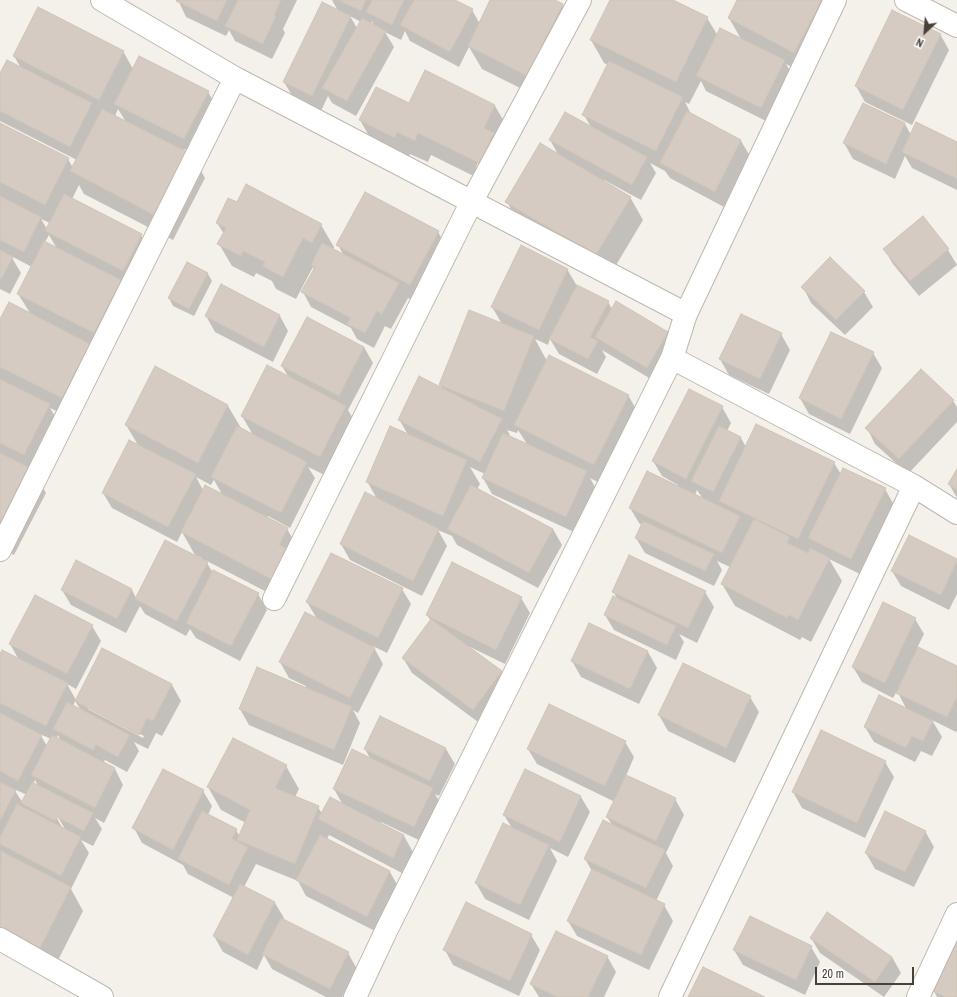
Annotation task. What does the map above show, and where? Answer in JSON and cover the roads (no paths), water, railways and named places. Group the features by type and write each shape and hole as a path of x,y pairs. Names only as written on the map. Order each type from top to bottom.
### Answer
{"street":[{"path":"102,0 236,78 686,314"},
{"path":"274,599 472,201 580,0"},
{"path":"355,997 387,928 672,358 686,314 835,0"},
{"path":"906,0 957,26"},
{"path":"0,550 236,78"},
{"path":"672,358 914,486 957,513"},
{"path":"670,997 914,486"},
{"path":"918,997 957,914"},
{"path":"0,939 94,995"}]}
